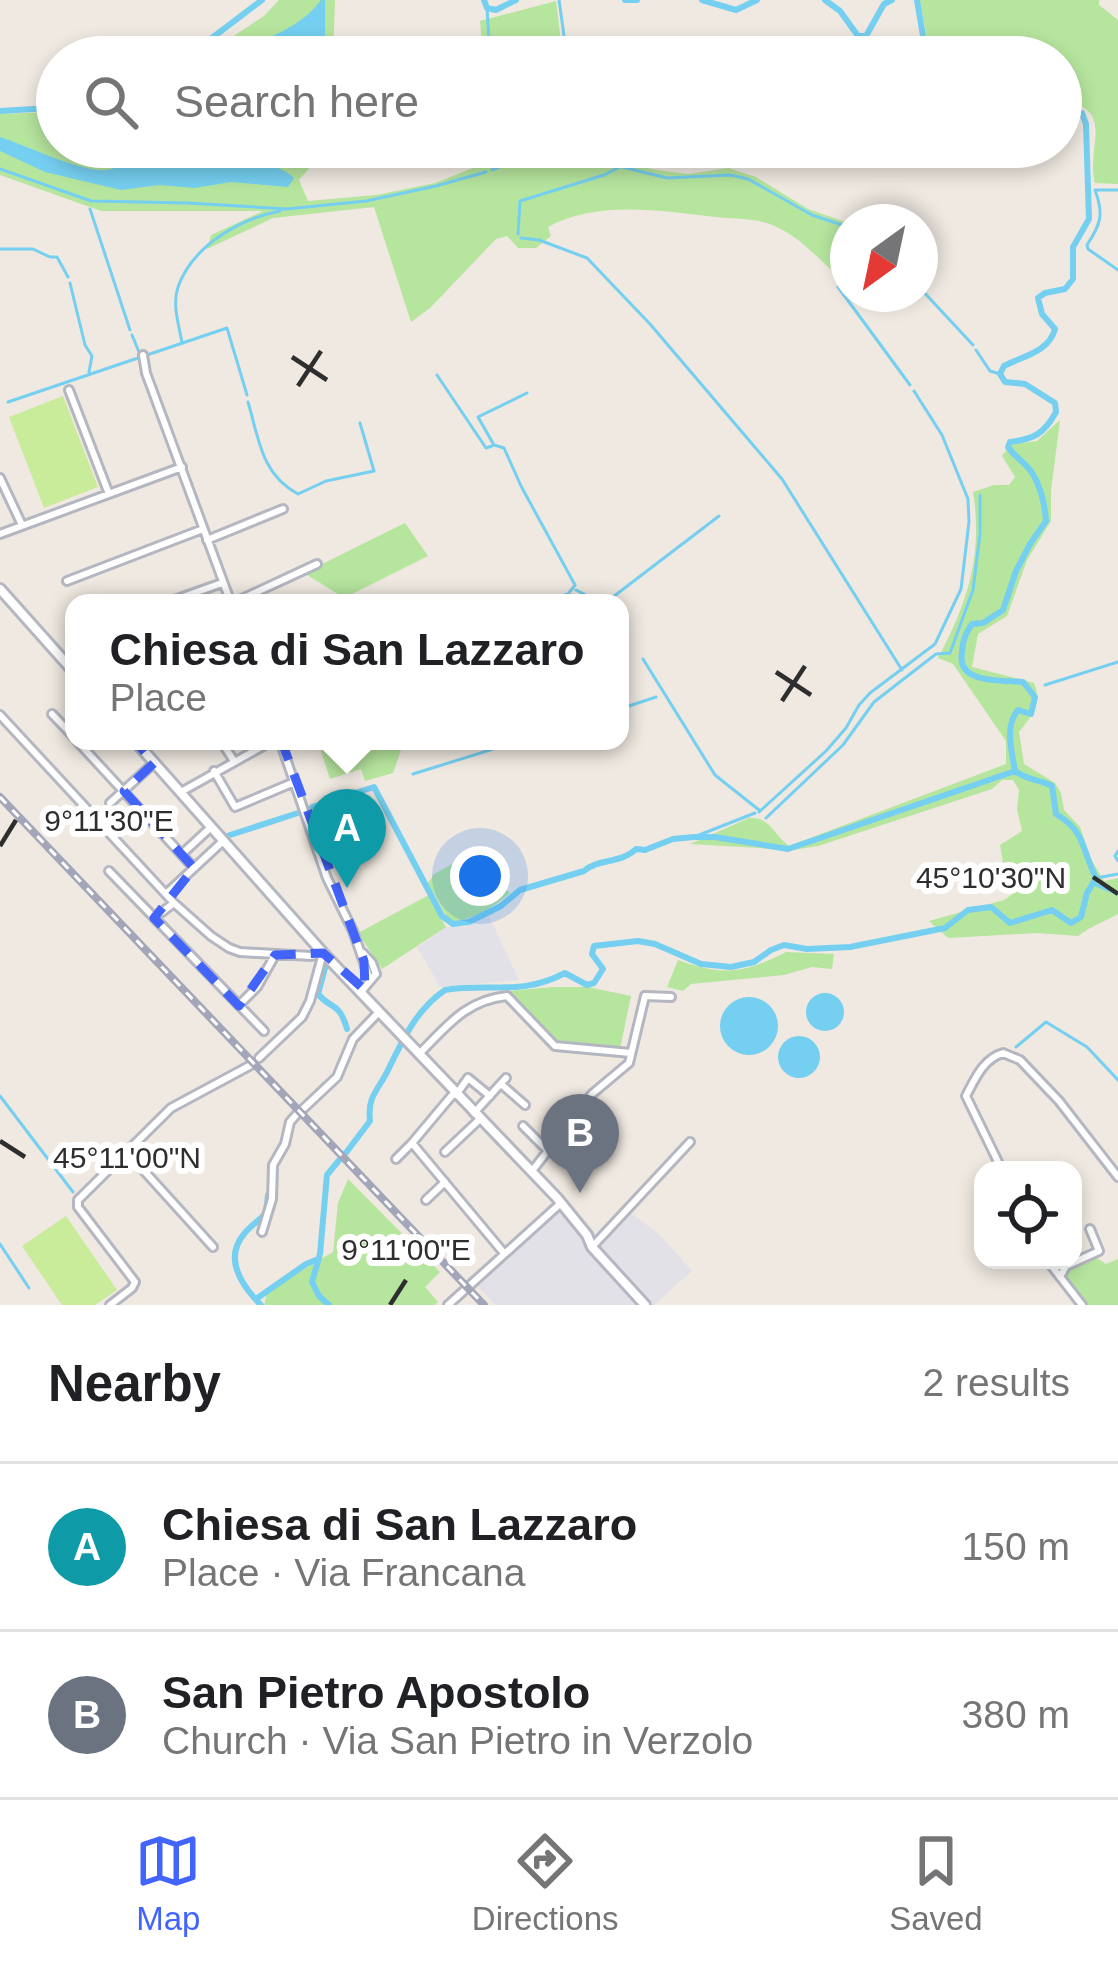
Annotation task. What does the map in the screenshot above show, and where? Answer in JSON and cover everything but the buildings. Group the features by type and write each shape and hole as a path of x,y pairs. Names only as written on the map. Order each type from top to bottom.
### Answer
{"main road":[{"path":"0,589 65,662"},
{"path":"143,750 322,953 561,1203 592,1247 644,1305"}],"street":[{"path":"143,355 228,594"},
{"path":"69,389 109,494"},
{"path":"0,534 182,467"},
{"path":"0,478 22,525"},
{"path":"207,540 284,509"},
{"path":"68,581 203,529"},
{"path":"251,594 316,564"},
{"path":"191,594 222,583"},
{"path":"52,714 65,728"},
{"path":"0,716 174,903 211,936 229,948 275,955 322,953 302,1017 259,1058"},
{"path":"86,750 194,868"},
{"path":"227,750 234,761"},
{"path":"179,793 257,750"},
{"path":"280,750 337,902 373,977 360,993"},
{"path":"110,803 154,763"},
{"path":"214,771 235,807 294,782"},
{"path":"182,854 210,829"},
{"path":"166,894 222,842"},
{"path":"109,871 263,1031"},
{"path":"154,918 174,903"},
{"path":"239,1006 257,987 275,955"},
{"path":"419,1054 459,1014 486,998 507,996 555,1046 632,1053"},
{"path":"532,1171 592,1094 629,1064 645,996 671,997"},
{"path":"262,1232 272,1199 273,1165 290,1122 337,1077 353,1039 379,1012"},
{"path":"998,1161 966,1096 983,1066 1003,1052 1020,1060 1116,1173"},
{"path":"110,1305 135,1282 77,1200 171,1108 251,1065"},
{"path":"396,1159 468,1078 490,1096"},
{"path":"445,1152 503,1081 525,1105"},
{"path":"523,1126 547,1150"},
{"path":"592,1247 691,1142"},
{"path":"412,1143 503,1252"},
{"path":"127,1152 213,1247"},
{"path":"426,1200 445,1182"},
{"path":"448,1305 561,1203"},
{"path":"1060,1277 1066,1265 1099,1251 1090,1229"},
{"path":"1054,1269 1082,1305"}],"highlighted area":[{"path":"239,628 364,961 365,990 323,953 275,955 239,1006 154,918 194,868 124,791 154,763 103,704"}],"shaded area":[{"path":"489,916 519,980 440,987 417,947 446,927 466,927"},
{"path":"557,1207 596,1236 624,1208 659,1234 692,1271 654,1305 495,1305 475,1283"}],"green space":[{"path":"279,0 335,0 334,36 234,36"},
{"path":"920,0 1099,0 1118,20 1118,184 1095,183 1096,132 1089,112 1082,108 1082,36 926,36"},
{"path":"556,1 560,36 481,36 480,21"},
{"path":"36,113 36,168 310,168 299,180 308,201 376,195 435,183 473,168 647,168 688,174 728,168 756,177 808,209 830,217 830,269 791,235 764,222 609,210 548,227 551,236 536,248 518,248 507,236 496,239 411,322 374,207 273,218 207,249 211,235 263,211 101,211 0,175 0,114"},
{"path":"63,396 98,487 44,508 9,417"},
{"path":"1060,420 1051,521 1027,560 1007,616 978,634 972,667 1034,683 1037,704 1019,732 1024,764 1055,783 1064,810 1080,827 1104,881 1118,878 1118,914 1078,936 1036,933 948,938 929,921 1014,893 1000,845 1022,831 1019,790 1013,780 818,846 793,850 690,844 756,818 789,846 1006,764 1006,741 953,664 938,658 971,578 976,536 973,492 1009,485 1015,477 1002,456 1011,444 1037,441"},
{"path":"405,523 428,556 352,594 338,594 304,573"},
{"path":"321,750 401,750 393,773 365,781 361,769 330,779"},
{"path":"465,857 486,886 493,880 510,893 482,913 449,921 428,883 434,874"},
{"path":"429,895 446,927 382,969 358,933"},
{"path":"786,952 834,954 832,969 812,967 784,975 691,984 683,991 667,987 678,960 732,970"},
{"path":"588,987 631,996 620,1049 569,1052 508,991"},
{"path":"348,1179 440,1272 425,1287 438,1302 435,1305 264,1305 268,1290 333,1252 338,1203"},
{"path":"66,1216 117,1290 95,1305 62,1305 22,1246"},
{"path":"1097,1258 1106,1264 1118,1259 1118,1305 1076,1305 1049,1272 1082,1269 1082,1262"}],"water":[{"path":"325,0 325,36 271,36 288,28"},
{"path":"0,137 36,151 36,168 0,151"},
{"path":"36,168 277,168 294,178 288,187 231,182 121,190"},
{"path":"825,993 838,999 844,1012 838,1025 825,1031 812,1025 806,1012 812,999"},
{"path":"749,997 769,1006 778,1026 769,1046 749,1055 729,1046 720,1026 729,1006"},
{"path":"799,1036 814,1042 820,1057 814,1072 799,1078 784,1072 778,1057 784,1042"}],"waterway":[{"path":"215,36 262,0"},
{"path":"484,0 487,8 496,10 516,0"},
{"path":"559,0 564,36"},
{"path":"625,0 637,0"},
{"path":"702,0 736,10 757,0"},
{"path":"825,0 840,11 858,36 866,36 884,4 892,0"},
{"path":"917,0 923,36"},
{"path":"487,8 489,36"},
{"path":"0,111 36,109"},
{"path":"345,1154 370,1121 372,1099 412,1025 445,990 520,987 565,973 587,985 594,983 603,969 592,954 594,946 638,941 701,964 731,967 754,962 784,945 850,947 945,928 968,910 991,907 1010,923 1052,910 1071,923 1081,917 1096,878 1082,842 1073,827 1056,814 1052,786 1015,771 1011,724 1018,710 1031,714 1035,697 1023,682 982,678 966,670 962,662 963,644 972,624 983,623 1003,610 1016,571 1046,521 1037,481 1008,447 1042,430 1056,412 1055,403 1025,384 1005,382 1000,374 1004,366 1052,337 1055,329 1042,314 1038,298 1065,289 1073,279 1073,247 1089,219 1082,113"},
{"path":"492,170 497,168"},
{"path":"518,234 520,201 618,168"},
{"path":"626,168 667,178 730,175 748,179 830,221"},
{"path":"0,169 91,201 287,209 366,201 486,172"},
{"path":"1118,190 1095,190 1100,219 1087,245 1118,270"},
{"path":"90,209 130,330"},
{"path":"182,343 176,294 185,272 206,247 234,227 280,211"},
{"path":"521,238 587,258 650,324 782,479 902,670"},
{"path":"0,249 33,249 57,257 68,277"},
{"path":"70,283 92,356 89,372"},
{"path":"938,307 973,345"},
{"path":"856,312 910,385"},
{"path":"147,355 227,328 247,395"},
{"path":"8,402 141,357 132,335"},
{"path":"976,350 990,371 1000,374"},
{"path":"437,375 486,448 492,446"},
{"path":"759,812 826,751 870,693 935,644 961,589 968,499 942,435 914,391"},
{"path":"527,393 478,417 494,445 504,448 575,585 568,594"},
{"path":"248,402 269,466 298,494 326,481 374,471 360,423"},
{"path":"766,818 843,745 874,702 936,654 950,653 973,590 980,495"},
{"path":"617,594 719,516"},
{"path":"576,590 584,594"},
{"path":"643,659 715,775 759,810"},
{"path":"1045,685 1118,662"},
{"path":"629,706 656,697"},
{"path":"413,774 490,750"},
{"path":"312,807 374,787 442,916 453,924 469,922 501,906 520,890 636,849 694,837 788,849 1015,771"},
{"path":"227,836 298,813"},
{"path":"694,837 755,813"},
{"path":"1118,851 1118,861"},
{"path":"1096,878 1118,874"},
{"path":"1094,884 1118,894"},
{"path":"325,968 318,994 338,1010 347,1029"},
{"path":"1016,1047 1046,1022 1087,1047 1118,1080"},
{"path":"313,1096 324,1085"},
{"path":"0,1096 73,1192"},
{"path":"329,1305 312,1282 320,1254 327,1175 340,1159"},
{"path":"261,1305 242,1281 235,1253 244,1234 266,1213 268,1195"},
{"path":"0,1244 29,1288"},
{"path":"256,1299 318,1259"}],"railway":[{"path":"0,797 484,1305"}],"place":[{"name":"Chiesa di San Lazzaro","path":"347,888"},
{"name":"San Pietro Apostolo","path":"580,1193"}]}
